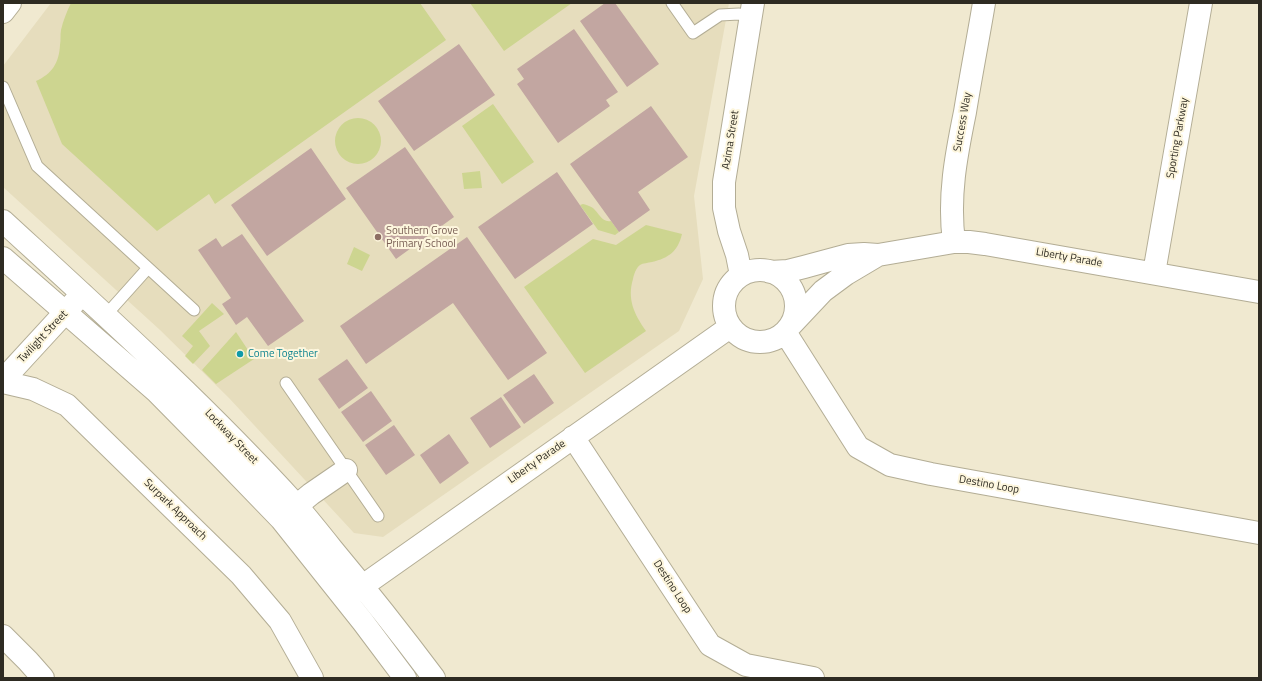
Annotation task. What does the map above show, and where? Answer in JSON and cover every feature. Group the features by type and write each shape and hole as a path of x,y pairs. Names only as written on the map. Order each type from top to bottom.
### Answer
{"street":[{"path":"3,12 10,3"},
{"name":"Success Way","path":"954,242 951,211 952,191 984,3"},
{"name":"Sporting Parkway","path":"1154,273 1201,3"},
{"name":"Azima Street","path":"741,275 724,208 724,182 752,10"},
{"name":"Lockway Street","path":"3,221 196,401 288,512 345,598 405,678"},
{"name":"Liberty Parade","path":"770,272 788,271 848,255 878,255 954,242 969,242 1259,292"},
{"name":"Liberty Parade","path":"788,329 823,291 846,274 878,255"},
{"name":"Lockway Street","path":"3,258 157,392 224,460 288,512 363,585 434,678"},
{"path":"760,270 770,272 780,276 792,290 796,308 794,317 788,329 777,338 767,342 756,343 737,335 730,327 725,316 723,305 726,293 732,283 741,275 750,271 760,270"},
{"name":"Twilight Street","path":"3,381 82,294"},
{"name":"Liberty Parade","path":"345,598 730,327"},
{"name":"Destino Loop","path":"788,329 858,447 890,465 931,474 1259,533"},
{"name":"Surpark Approach","path":"3,381 33,389 67,405 241,575 280,621 312,678"},
{"name":"Destino Loop","path":"573,437 710,645 746,665 813,678"},
{"path":"288,512 346,470"},
{"path":"3,636 43,678"}],"lane":[{"path":"672,3 692,33 720,15 739,14 752,10"},
{"path":"3,87 37,166 194,310"},
{"path":"105,316 148,268"},
{"path":"286,383 378,516"}],"shaded area":[{"name":"Southern Grove Primary School","path":"51,3 729,3 694,196 703,279 679,331 383,537 354,533 229,398 160,330 3,187 3,66"}],"green space":[{"path":"71,3 420,3 446,40 215,204 209,194 157,231 62,144 36,81 46,75 54,67 58,57 62,27"},
{"path":"470,3 572,3 504,51"},
{"path":"493,104 534,162 502,184 462,126"},
{"path":"363,118 375,124 380,132 380,150 375,158 367,163 353,164 341,158 336,150 335,136 341,124 349,119"},
{"path":"480,171 482,188 464,189 462,173"},
{"path":"583,204 593,208 605,221 611,221 619,232 615,235 598,230 580,205"},
{"path":"646,225 682,234 678,245 672,253 658,260 641,264 635,273 631,286 631,300 638,319 646,331 585,373 524,287 593,239 616,245"},
{"path":"354,247 370,255 362,271 347,264"},
{"path":"212,303 224,314 199,331 210,346 193,364 185,356 193,346 182,336"},
{"path":"236,332 254,359 216,384 202,370"}],"building":[{"path":"605,3 615,3 659,64 627,87 580,21"},
{"path":"574,29 618,92 606,100 610,106 558,143 517,84 524,79 517,69"},
{"path":"459,44 495,95 414,151 378,101"},
{"path":"651,106 688,157 638,192 650,210 619,232 570,164"},
{"path":"405,147 454,217 396,259 346,188"},
{"path":"311,148 346,199 267,256 231,205"},
{"path":"557,172 593,224 515,279 478,227"},
{"path":"242,234 304,321 268,346 247,317 236,325 222,304 231,298 198,250 216,238 222,247"},
{"path":"467,237 547,353 508,380 453,303 366,364 340,326"},
{"path":"347,359 368,388 339,409 318,379"},
{"path":"534,374 554,403 524,424 503,395"},
{"path":"371,391 392,421 363,442 341,412"},
{"path":"501,397 521,427 490,448 470,418"},
{"path":"394,425 415,455 386,475 365,445"},
{"path":"449,434 469,463 440,484 420,455"}],"place":[{"name":"Southern Grove Primary School","path":"378,237"},
{"name":"Come Together","path":"240,354"}]}
